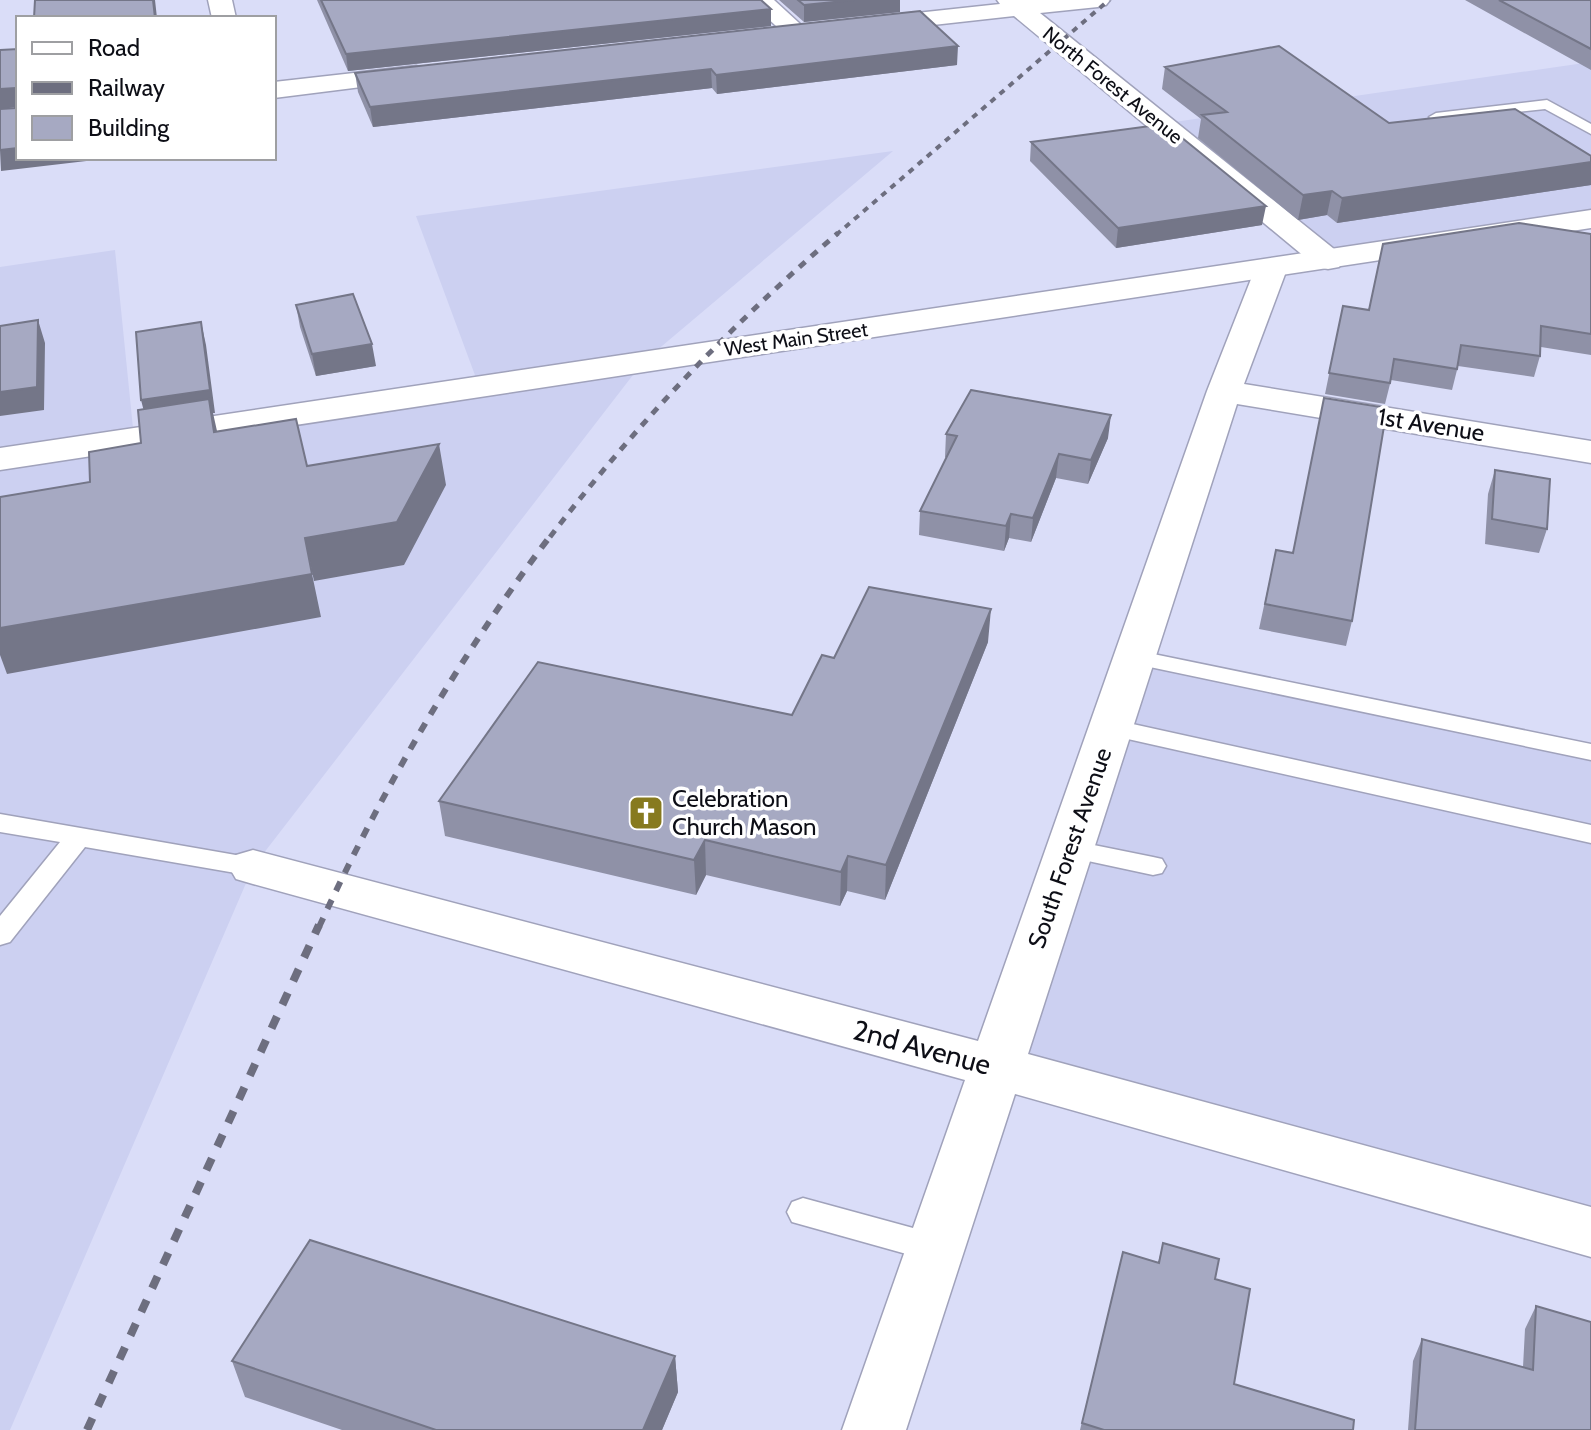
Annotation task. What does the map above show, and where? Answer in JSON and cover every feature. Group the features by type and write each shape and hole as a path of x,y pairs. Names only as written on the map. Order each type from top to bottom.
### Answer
{"street":[{"path":"760,0 798,33"},
{"path":"766,36 1014,4 1098,0"},
{"name":"North Forest Avenue","path":"1014,4 1328,260"},
{"path":"276,90 440,72"},
{"name":"West Main Street","path":"0,459 1591,219"},
{"name":"South Forest Avenue","path":"874,1430 1224,391 1271,269"},
{"name":"1st Avenue","path":"1224,391 1591,452"},
{"name":"2nd Avenue","path":"253,867 996,1067 1591,1232"}],"lane":[{"path":"1436,117 1547,104 1591,130"},
{"path":"1134,657 1591,752"},
{"path":"1110,727 1591,834"},
{"path":"0,823 253,867"},
{"path":"0,935 79,837"},
{"path":"1069,849 1153,866"},
{"path":"803,1212 935,1248"}],"shaded area":[{"path":"1591,62 1591,219 1328,260 1160,124"},
{"path":"893,151 643,362 253,867 10,1430 0,1430 0,267 115,250 134,438 479,386 416,216"},
{"path":"1134,657 1591,752 1591,1232 1001,1054"}],"building":[{"path":"35,0 153,0 155,16 34,16"},
{"path":"321,0 761,0 771,9 346,54"},
{"path":"798,0 854,0 804,5"},
{"path":"1499,0 1591,0 1591,49"},
{"path":"920,11 958,46 716,75 711,69 370,107 355,73"},
{"path":"1279,46 1389,123 1515,109 1591,156 1591,162 1342,198 1332,191 1303,195 1202,115 1227,112 1165,67"},
{"path":"16,49 16,148 0,150 0,109 15,108 15,88 0,89 0,50"},
{"path":"1165,124 1266,206 1118,228 1031,142"},
{"path":"1519,223 1591,234 1591,334 1541,326 1540,356 1461,345 1457,369 1394,359 1390,383 1329,373 1343,306 1369,310 1383,244"},
{"path":"353,294 372,344 312,354 296,305"},
{"path":"38,320 37,387 0,392 0,326"},
{"path":"201,322 210,390 141,400 136,332"},
{"path":"971,390 1111,415 1091,460 1059,454 1033,518 1011,514 1006,526 920,511 957,436 946,434"},
{"path":"1324,398 1387,408 1352,621 1265,604 1276,550 1293,553"},
{"path":"209,399 214,432 296,419 307,466 439,444 397,522 305,538 312,574 0,628 0,497 90,482 89,452 141,443 138,410"},
{"path":"1495,470 1550,479 1547,529 1492,519"},
{"path":"869,587 991,609 886,865 848,856 841,872 705,840 694,860 439,801 538,662 792,715 822,655 834,658"},
{"path":"310,1240 675,1356 643,1430 436,1430 232,1361"},
{"path":"1163,1243 1219,1259 1215,1279 1250,1289 1234,1384 1354,1420 1353,1430 1104,1430 1082,1423 1123,1252 1159,1263"},
{"path":"1536,1306 1591,1322 1591,1430 1415,1430 1422,1339 1533,1370"}],"railway":[{"path":"836,235 1109,0"},
{"path":"550,537 617,454 686,377 759,304 838,233"},
{"path":"319,927 369,825 424,725 485,628 551,535"},
{"path":"87,1430 319,925"}],"place":[{"name":"Celebration Church Mason","path":"646,813"}]}
